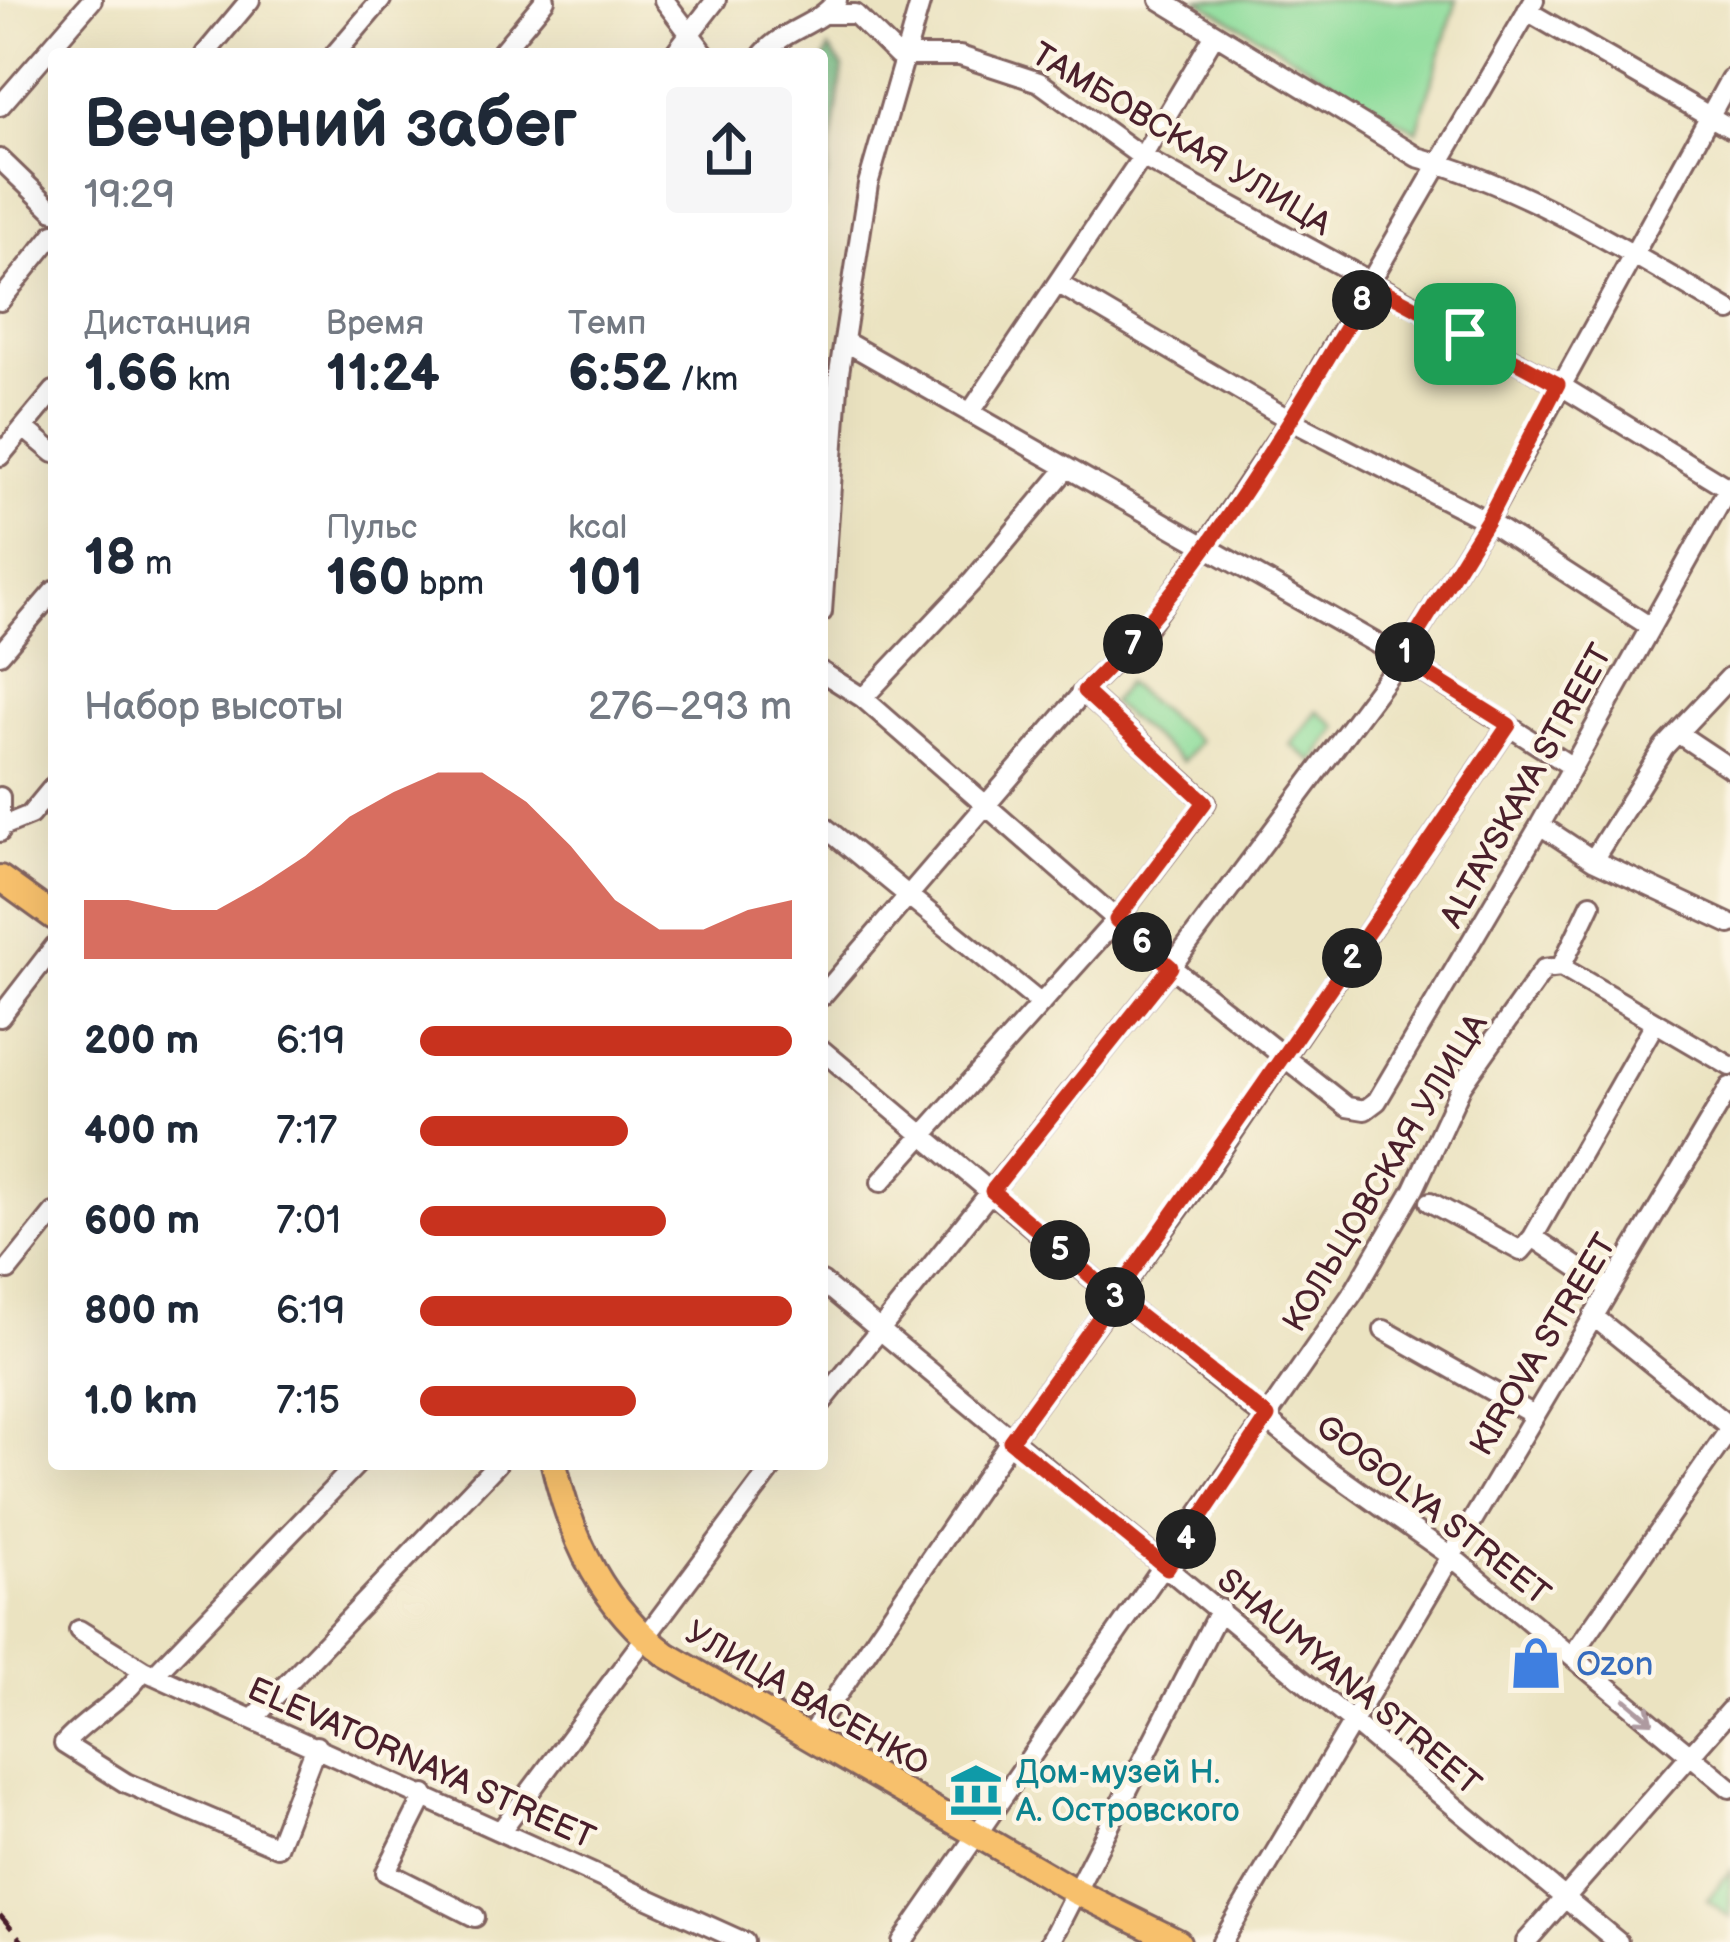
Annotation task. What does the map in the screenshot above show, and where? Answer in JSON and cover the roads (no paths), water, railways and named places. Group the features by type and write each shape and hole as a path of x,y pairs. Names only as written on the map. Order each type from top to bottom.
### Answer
{"main road":[{"path":"0,878 48,913"},
{"name":"УЛИЦА ВАСЕНКО","path":"556,1470 596,1581 644,1637 1076,1892 1178,1942"}],"street":[{"path":"50,48 92,0"},
{"path":"210,48 250,0"},
{"path":"340,48 381,0"},
{"path":"505,48 545,0"},
{"path":"664,0 701,48"},
{"path":"679,48 716,0"},
{"path":"828,538 844,341 868,184 921,0"},
{"path":"1160,0 1407,151 1438,161 1631,254 1730,311"},
{"path":"828,989 1084,691 1141,636 1205,547 1291,420 1531,5 1730,128"},
{"path":"771,48 832,7 855,14 906,58"},
{"path":"970,413 1142,157 1215,34"},
{"path":"0,106 48,51"},
{"name":"ТАМБОВСКАЯ УЛИЦА","path":"906,58 960,56 1017,72 1142,157 1558,384 1729,487"},
{"path":"828,1394 1171,967 1402,658 1487,521 1558,384 1730,79"},
{"path":"0,159 48,205"},
{"path":"0,301 48,241"},
{"path":"1059,284 1291,420 1487,521 1648,626"},
{"path":"844,341 1402,658 1571,766"},
{"path":"0,456 48,398"},
{"path":"24,428 48,448"},
{"path":"863,698 972,582 1067,468"},
{"name":"ALTAYSKAYA STREET","path":"1285,1057 1347,1107 1365,1110 1377,1101 1540,824 1729,487"},
{"path":"0,654 48,598"},
{"path":"828,676 863,698 1171,967 1285,1057"},
{"path":"1593,860 1664,747 1730,676"},
{"path":"881,1182 1116,920 1205,802 1084,691"},
{"path":"810,1735 1010,1441 1285,1057 1509,725"},
{"path":"1679,734 1730,768"},
{"path":"0,797 2,829 30,815 48,793"},
{"path":"1540,824 1593,860 1730,924"},
{"path":"828,830 1041,1004"},
{"name":"КОЛЬЦОВСКАЯ УЛИЦА","path":"902,1942 976,1831 1167,1568 1355,1290 1414,1190 1462,1085 1544,969 1561,968 1589,909"},
{"path":"0,1017 48,955"},
{"path":"1561,968 1730,1066"},
{"path":"1430,1202 1521,1251 1533,1238 1654,1023"},
{"name":"GOGOLYA STREET","path":"828,1055 1115,1297 1328,1469 1452,1557 1730,1788"},
{"name":"KIROVA STREET","path":"1222,1942 1730,1087"},
{"path":"8,1270 48,1220"},
{"path":"1533,1238 1610,1289"},
{"name":"SHAUMYANA STREET","path":"828,1287 1618,1942"},
{"path":"1572,1656 1730,1428 1594,1316"},
{"path":"1384,1330 1534,1415"},
{"path":"316,1746 277,1847 126,1783 64,1744 86,1718 149,1672 351,1470"},
{"path":"254,1718 491,1470"},
{"path":"502,1828 770,1470"},
{"path":"1050,1942 1220,1609"},
{"name":"ELEVATORNAYA STREET","path":"79,1630 149,1672 745,1942"},
{"path":"1526,1942 1730,1710"},
{"path":"424,1795 386,1873 475,1917"}],"railway":[{"path":"0,1915 23,1942"}],"place":[{"name":"Ozon","path":"1536,1663"},
{"name":"Дом-музей Н. А. Островского","path":"976,1790"}]}
